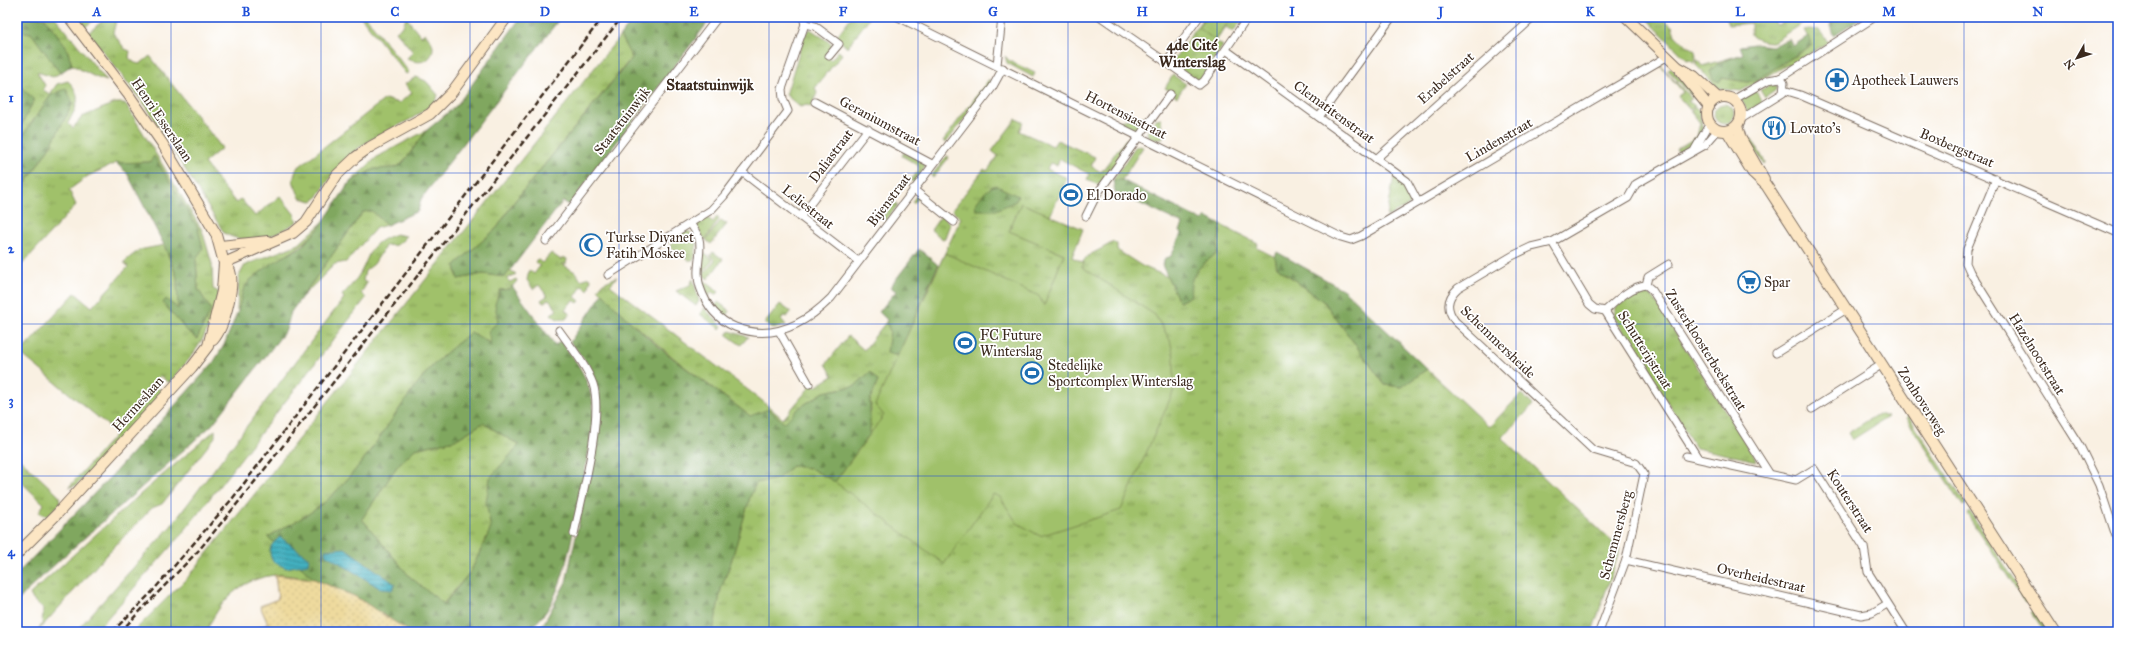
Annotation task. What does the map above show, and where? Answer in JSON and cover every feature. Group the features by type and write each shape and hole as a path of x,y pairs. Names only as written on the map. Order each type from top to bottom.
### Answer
{"street":[{"name":"Henri Esserslaan","path":"69,17 128,94 162,143 202,208 220,246"},
{"path":"279,240 220,246 224,264 279,240 293,233 306,222 337,175 356,158 375,144 430,114 452,92 507,17"},
{"name":"Staatstuinwijk","path":"546,241 718,17"},
{"name":"Hortensiastraat","path":"898,17 1341,237"},
{"name":"Bijenstraat","path":"690,223 699,238 697,268 700,286 705,302 715,314 729,325 750,333 768,333 779,331 805,320 819,310 831,298 932,164 992,88 1000,67 1002,17"},
{"path":"1101,17 1198,85 1204,81 1248,17"},
{"path":"1166,63 1199,17"},
{"path":"1319,117 1392,17"},
{"name":"Erabelstraat","path":"1376,158 1534,17"},
{"path":"1626,17 1668,56 1709,107"},
{"path":"1733,100 1768,80 1780,78 1875,17"},
{"path":"608,275 711,210 742,172 788,111 783,99 782,89 804,21 815,26 839,44 829,56"},
{"name":"Clematitenstraat","path":"1226,50 1407,181 1418,202"},
{"name":"Lindenstraat","path":"1341,237 1351,240 1362,236 1668,56"},
{"path":"1678,67 1694,76 1718,98"},
{"path":"1739,122 1740,108 1733,100 1726,97 1718,98 1709,107 1708,118 1710,124 1722,131 1739,122 1778,96 1784,90 1784,83 1780,78"},
{"name":"Boxbergstraat","path":"1784,90 1800,95 2118,233"},
{"name":"Hortensiastraat","path":"1086,216 1097,194 1170,94"},
{"name":"Geraniumstraat","path":"815,102 932,164"},
{"name":"Zonhoverweg","path":"1739,122 1741,139 1763,176 1766,185"},
{"path":"1696,149 1710,124"},
{"name":"Daliastraat","path":"800,217 868,129"},
{"name":"Zonhoverweg","path":"1722,131 1735,142 1749,168 1766,185 1845,310 2055,632"},
{"name":"Schemmersheide","path":"1641,467 1631,460 1593,450 1455,322 1449,312 1448,301 1451,294 1458,288 1512,256 1531,247 1552,242 1628,198 1636,184 1705,144 1722,131"},
{"name":"Leliestraat","path":"742,172 858,262"},
{"name":"Hazelnootstraat","path":"1996,179 1967,250 1966,263 1970,272 2081,448 2099,485 2118,542"},
{"path":"913,189 954,222"},
{"name":"Schutterijstraat","path":"1552,242 1589,304 1595,309 1605,311 1698,458"},
{"name":"Hermeslaan","path":"17,554 62,509 192,367 217,336 227,310 230,271 224,264"},
{"path":"1646,285 1648,277 1669,264"},
{"name":"Zusterkloosterbeekstraat","path":"1605,311 1621,297 1641,285 1646,285 1652,290 1769,473"},
{"path":"1776,353 1845,310"},
{"path":"559,330 583,364 593,384 596,394 592,449 574,534"},
{"path":"779,331 809,384"},
{"path":"1812,409 1882,365"},
{"name":"Kouterstraat","path":"1686,456 1796,480 1814,469 1864,547 1868,572 1888,604"},
{"name":"Schemmersberg","path":"1599,632 1626,560 1643,485 1644,474 1641,467"},
{"name":"Overheidestraat","path":"1626,560 1861,615 1872,613 1888,604"},
{"path":"1888,604 1906,632"}],"green space":[{"path":"17,17 44,17 66,46 72,65 60,73 31,33 17,31"},
{"path":"44,17 55,17 107,81 95,77 72,65 66,46"},
{"path":"77,17 98,17 85,27"},
{"path":"107,17 117,17 113,33 125,49 130,51 129,58 135,63 140,64 150,56 222,148 204,163 236,203 241,199 255,216 280,196 295,215 297,222 280,232 261,238 242,239 224,233 147,107 88,33"},
{"path":"361,17 366,17 409,72 406,74"},
{"path":"406,17 421,36 425,33 432,43 432,52 424,61 420,62 407,58 413,52 396,31 403,26"},
{"path":"521,17 561,17 421,199 418,211 387,225 372,211 363,212 291,312 286,330 212,425 64,556 17,602 17,574 113,474 213,363 224,345 238,311 243,290 250,280 271,264 301,247 317,231 350,182 374,169 394,168 402,164 427,130 457,105"},
{"path":"635,17 712,17 569,205 563,201 505,277 483,274 458,279 455,265 497,228 514,202 632,58 620,36"},
{"path":"851,17 870,17 847,48 836,37"},
{"path":"1204,17 1244,17 1233,32 1226,27 1216,41 1223,46 1201,78 1196,80 1174,64 1174,59"},
{"path":"1206,17 1232,17 1215,40 1198,28"},
{"path":"1649,17 1661,17 1672,26 1675,35 1695,51 1696,57 1694,63 1690,59 1687,60 1647,19"},
{"path":"1726,17 1773,17 1776,25 1801,17 1819,17 1804,22 1773,42 1767,42 1756,39 1751,35 1751,23 1729,25"},
{"path":"1828,17 1862,17 1834,35"},
{"path":"810,29 831,43 832,48 826,55 831,60 838,51 842,54 815,88 817,93 811,107 807,105 800,107 786,95 805,33"},
{"path":"1804,30 1819,30 1828,42 1790,66 1789,64 1741,91 1722,89 1721,87 1719,89 1696,65 1697,59 1702,66 1743,54 1717,64 1719,82 1722,78 1748,82 1758,79 1812,45"},
{"path":"17,31 31,32 60,73 53,77 37,72 45,85 43,90 50,94 57,84 68,81 73,86 76,92 77,102 68,123 73,128 82,117 115,103 125,103 202,230 212,264 213,289 219,292 207,331 195,351 169,383 160,376 153,384 163,393 77,485 69,487 117,433 20,353 75,293 92,307 128,267 124,262 139,250 164,245 177,277 178,310 186,330 211,310 198,289 196,260 150,162 116,163 88,176 69,190 76,205 17,270 17,197 52,143 73,103 51,95 17,144 17,134 34,100 17,82"},
{"path":"620,36 632,57 514,202 497,228 455,265 458,279 483,274 505,277 510,270 516,274 507,279 510,282 516,279 517,281 510,289 500,290 496,304 498,322 492,344 471,332 448,351 421,379 351,476 319,507 268,537 314,579 274,575 251,582 241,587 224,602 206,632 133,632 189,576"},
{"path":"1808,36 1812,45 1758,79 1748,82 1722,78 1719,82 1713,79 1710,71 1717,64 1743,54 1740,46 1754,44 1772,46 1789,39 1793,46"},
{"path":"1005,56 1010,61 1035,73 1033,77 1007,63"},
{"path":"1660,65 1692,99 1688,101 1695,106 1690,110 1678,96 1683,92"},
{"path":"1671,67 1688,88 1698,95 1695,99 1668,70"},
{"path":"1173,75 1186,84 1177,97 1165,88"},
{"path":"416,77 426,81 438,95 434,102 411,119 362,145 343,162 316,199 312,201 300,198 293,181 296,169 385,99 399,103 412,93 405,84"},
{"path":"989,79 991,84 946,143 943,141"},
{"path":"17,82 34,100 17,134"},
{"path":"1773,84 1776,86 1776,90 1765,98 1760,90"},
{"path":"66,89 73,103 52,143 17,197 17,144 51,95"},
{"path":"1755,90 1763,103 1748,113 1741,98"},
{"path":"1720,104 1728,104 1734,110 1734,118 1728,124 1720,124 1714,118 1714,110"},
{"path":"1695,107 1699,110 1703,130 1696,141 1678,152 1676,149 1697,137 1700,123 1691,111"},
{"path":"1144,116 1146,121 1140,129 1136,130 1119,124 1120,121"},
{"path":"1161,118 1163,138 1152,139 1148,137 1147,132 1156,119"},
{"path":"1016,119 1023,122 1019,131 1053,146 1057,140 1095,157 1091,166 1101,172 1126,139 1129,141 1129,145 1101,184 1096,184 1087,180 1089,174 1060,159 1057,165 1050,163 1047,169 1067,178 1050,216 1021,203 1010,231 1064,254 1044,307 1039,297 1000,381 1174,356 1168,337 1160,323 1140,306 1127,301 1078,289 1083,262 1089,255 1113,242 1117,244 1117,250 1142,266 1168,277 1180,302 1190,296 1191,281 1193,276 1201,266 1217,253 1221,225 1258,244 1257,248 1275,257 1277,267 1324,302 1385,385 1402,387 1427,369 1489,427 1521,394 1533,405 1502,438 1620,549 1592,632 713,632 721,589 731,562 750,497 756,483 777,479 792,466 810,468 871,412 870,400 878,381 869,373 855,386 824,392 799,408 784,423 750,416 681,364 620,313 598,289 603,283 617,277 610,285 760,399 783,419 809,388 811,382 815,387 833,376 826,364 848,336 864,350 886,322 890,331 887,353 898,355 961,218 952,210 984,169 987,171 998,156 992,151"},
{"path":"427,130 402,164 394,168 374,169 350,182 377,157"},
{"path":"1752,139 1765,162 1764,164 1749,140"},
{"path":"1139,145 1143,147 1122,180 1113,180 1135,147"},
{"path":"904,152 923,163 925,166 915,183 911,180 919,170 918,165 902,156"},
{"path":"154,156 198,228 203,248 196,260 198,289 211,310 197,339 186,330 163,303 166,299 178,309 177,277 164,245 127,173 116,163 150,162"},
{"path":"947,156 949,157 933,178 931,176"},
{"path":"1394,176 1404,183 1412,200 1409,205 1387,217"},
{"path":"1113,180 1122,180 1203,221 1206,217 1221,225 1217,253 1197,271 1192,281 1191,296 1179,302 1162,265 1165,259 1171,256 1181,234 1180,231 1183,224 1115,192"},
{"path":"995,185 1018,196 1016,201 996,210 976,210 975,205 979,199 986,191"},
{"path":"917,195 942,215 950,224 944,240 931,230 941,216 919,197 914,203 912,202"},
{"path":"894,202 898,205 886,220 882,218"},
{"name":"Stedelijke Sportcomplex Winterslag","path":"1021,203 1083,229 1072,257 1084,263 1082,267 1155,315 1170,340 1174,357 1174,390 1121,510 1040,536 1017,523 1000,497 993,494 944,564 835,482 884,415 875,405 945,253 1039,296 1044,306 1064,254 1009,231"},
{"path":"372,211 387,225 376,228 346,262 335,264 302,297 363,212"},
{"path":"706,217 713,222 717,217 719,219 705,240 696,226 698,222"},
{"path":"721,220 727,224 711,244 706,240"},
{"path":"324,221 316,232 306,241 264,271 244,289 240,306 237,310 239,276 245,265 299,244"},
{"path":"684,231 690,232 697,244 694,260 688,260 671,247 673,238"},
{"path":"396,234 406,236 398,244 392,246 386,245 374,264 365,271 363,281 367,283 361,293 366,298 182,534 95,632 75,632 171,526 344,298 342,295 357,278 374,247 379,242"},
{"path":"919,249 938,265 898,356 887,353 890,331 886,322 887,320 879,312 896,291 890,287"},
{"path":"702,252 713,260 701,274"},
{"path":"713,252 723,259 708,279 703,275 715,260 710,256"},
{"path":"1277,252 1344,290 1427,369 1402,387 1385,385 1324,302 1277,267 1275,257"},
{"path":"551,253 561,260 563,257 567,259 566,264 562,264 575,272 581,280 590,277 591,279 588,290 582,286 575,297 580,301 578,303 573,300 565,310 570,314 566,319 558,319 551,314 557,310 549,299 543,303 541,300 547,296 539,285 533,289 527,280 529,270 534,274 540,266 535,262 537,259 542,263"},
{"path":"693,279 699,301 696,306 676,291 690,285"},
{"path":"702,279 719,292 716,295 712,292 708,297"},
{"path":"512,286 555,345 561,341 572,355 585,378 593,403 594,412 590,446 563,575 547,611 526,632 410,632 356,597 314,579 268,537 298,520 325,502 351,476 421,379 448,351 471,332 491,344 488,331 498,322 495,304 500,290 510,289","holes":["483,423 519,445 490,478 486,502 491,528 471,571 444,604 410,577 362,519 398,465 415,449 455,440"]},
{"path":"1639,292 1646,292 1653,297 1757,461 1696,448 1614,317 1616,308 1622,302"},
{"path":"603,293 619,311 654,343 750,416 769,409 784,423 799,408 824,392 855,386 870,372 878,381 870,400 870,434 835,482 810,468 792,466 777,479 756,483 750,497 731,562 721,589 713,632 534,632 545,621 566,582 593,456 599,392 587,363 570,342"},
{"path":"718,302 730,311 726,317 714,307"},
{"path":"780,304 791,312 787,317 784,316 781,319 786,325 773,329 765,323"},
{"path":"704,308 722,326 720,329 700,314"},
{"path":"730,331 748,337 741,345 727,335"},
{"path":"1878,414 1888,417 1852,440 1848,433"},
{"path":"1907,414 1966,504 1963,506 1906,418"},
{"path":"483,423 519,445 490,478 489,519 491,528 471,571 443,604 410,577 362,519 398,465 415,449 455,440"},
{"path":"215,430 215,437 162,504 152,508 106,555 37,632 42,624 43,609 33,600 30,594 145,490"},
{"path":"17,456 59,496 60,504 47,516 39,512 44,504 17,478"},
{"path":"1970,512 2028,601 2025,603 1967,514"},
{"path":"2034,610 2048,632 2044,632 2031,612"}],"sand":[{"path":"275,575 314,579 356,597 410,632 256,632 258,628 268,624 260,606 278,599"}],"water":[{"path":"280,537 309,558 308,564 286,568 273,562 270,554 270,548"},
{"path":"345,548 395,584 392,590 381,589 325,554 325,550"}],"railway":[{"path":"112,632 151,593 232,499 603,17"},
{"path":"120,632 199,550 241,499 622,17"}],"place":[{"name":"Apotheek Lauwers","path":"1837,80"},
{"name":"Lovato's","path":"1774,128"},
{"name":"El Dorado","path":"1071,195"},
{"name":"Turkse Diyanet Fatih Moskee","path":"591,245"},
{"name":"Spar","path":"1749,282"},
{"name":"FC Future Winterslag","path":"965,343"},
{"name":"Stedelijke Sportcomplex Winterslag","path":"1032,373"}],"district":[{"name":"4de Cité Winterslag","path":"1192,54"},
{"name":"Staatstuinwijk","path":"710,85"}]}
